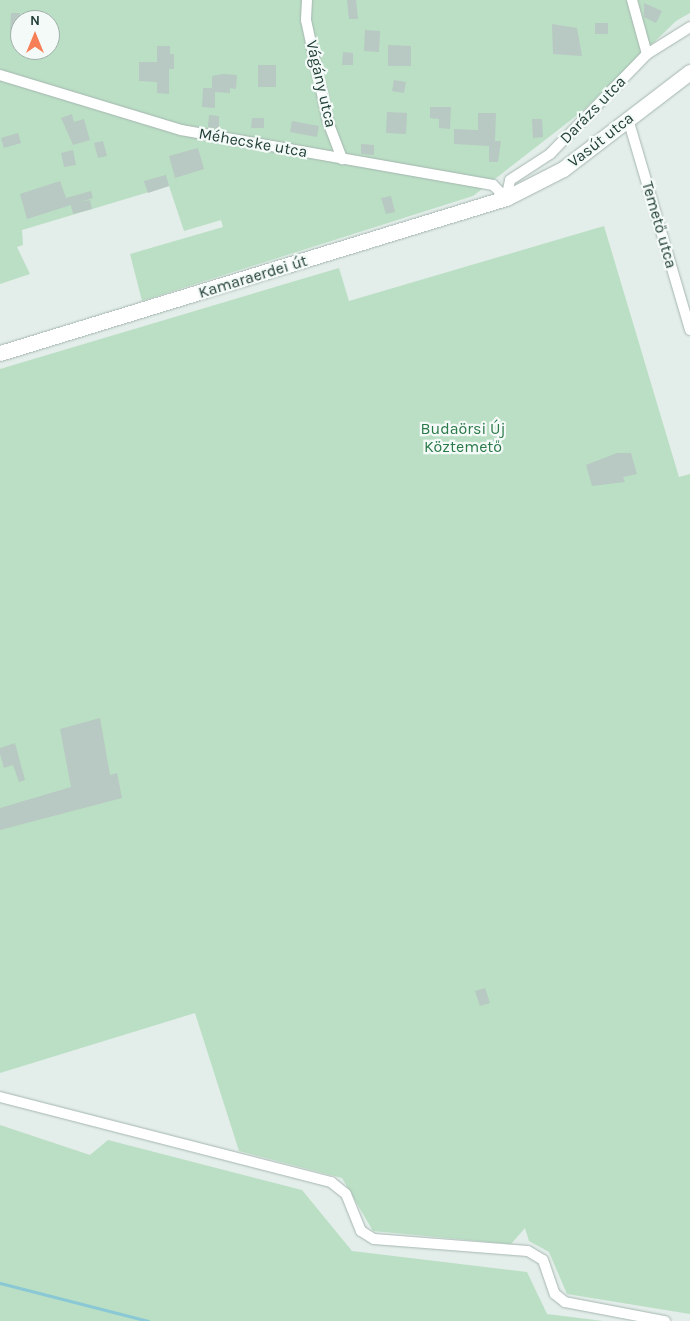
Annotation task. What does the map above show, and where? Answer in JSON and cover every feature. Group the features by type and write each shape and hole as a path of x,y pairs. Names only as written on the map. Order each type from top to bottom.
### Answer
{"street":[{"path":"632,0 647,54"},
{"name":"Vágány utca","path":"305,3 328,122 342,159"},
{"name":"Darázs utca","path":"506,198 510,180 550,154 647,54 690,27"},
{"name":"Vasút utca","path":"506,198 563,169 690,72"},
{"name":"Méhecske utca","path":"0,75 181,130 493,186 506,198"},
{"name":"Temető utca","path":"628,119 690,330"},
{"name":"Kamaraerdei út","path":"0,353 474,211 506,198"},
{"path":"0,1097 331,1182 346,1194 361,1231 374,1239 528,1251 543,1260 555,1294 565,1302 665,1321"}],"green space":[{"path":"0,0 690,0 690,13 676,21 585,109 473,196 142,301 130,254 223,227 221,220 184,231 169,186 22,230 23,245 17,247 30,274 0,284"},
{"name":"Budaörsi Új Köztemető","path":"604,226 679,477 690,474 690,1314 567,1294 549,1252 529,1241 525,1228 511,1244 373,1231 342,1178 239,1151 195,1013 0,1073 0,369 339,268 349,301"},
{"path":"0,1125 90,1155 108,1140 302,1190 352,1251 527,1272 547,1314 603,1321 0,1321"}],"building":[{"path":"347,0 356,0 358,19 349,19"},
{"path":"644,3 662,11 656,23 644,17"},
{"path":"595,23 608,23 608,34 595,34"},
{"path":"552,24 577,28 582,56 553,54"},
{"path":"365,30 380,31 379,52 364,51"},
{"path":"388,45 411,46 411,66 388,66"},
{"path":"157,46 170,46 170,54 174,54 174,69 169,69 169,94 157,93 157,82 139,81 139,62 157,62"},
{"path":"343,52 353,53 353,65 342,65"},
{"path":"258,65 276,65 276,87 258,87"},
{"path":"223,74 237,75 236,89 230,88 230,93 215,92 215,108 202,107 203,88 212,88 212,76"},
{"path":"394,80 406,82 404,93 392,91"},
{"path":"430,107 451,107 450,129 439,128 439,119 430,118"},
{"path":"387,112 407,113 406,134 386,133"},
{"path":"478,113 496,113 495,141 501,141 498,162 489,162 489,146 454,144 454,129 478,130"},
{"path":"72,114 74,122 84,119 90,140 73,145 61,118"},
{"path":"209,115 219,116 219,129 208,127"},
{"path":"252,118 264,118 264,128 251,128"},
{"path":"532,119 542,119 543,137 533,138"},
{"path":"292,121 319,126 317,137 290,132"},
{"path":"18,133 21,143 4,148 1,138"},
{"path":"103,141 107,156 98,158 94,143"},
{"path":"361,144 374,145 374,155 361,154"},
{"path":"198,148 204,169 175,178 169,156"},
{"path":"73,150 76,165 64,167 61,153"},
{"path":"166,175 169,186 148,193 144,181"},
{"path":"60,181 66,198 91,191 93,198 80,202 90,200 92,209 73,214 71,205 27,219 20,194"},
{"path":"391,196 395,212 386,214 381,198"},
{"path":"617,453 631,453 637,474 623,477 625,482 592,486 586,465"},
{"path":"100,718 110,775 117,773 122,798 0,830 0,808 71,787 60,729"},
{"path":"15,743 25,780 19,782 13,765 4,768 0,754 0,748"},
{"path":"485,988 490,1003 480,1006 475,991"}],"waterway":[{"path":"0,1283 148,1321"}]}
